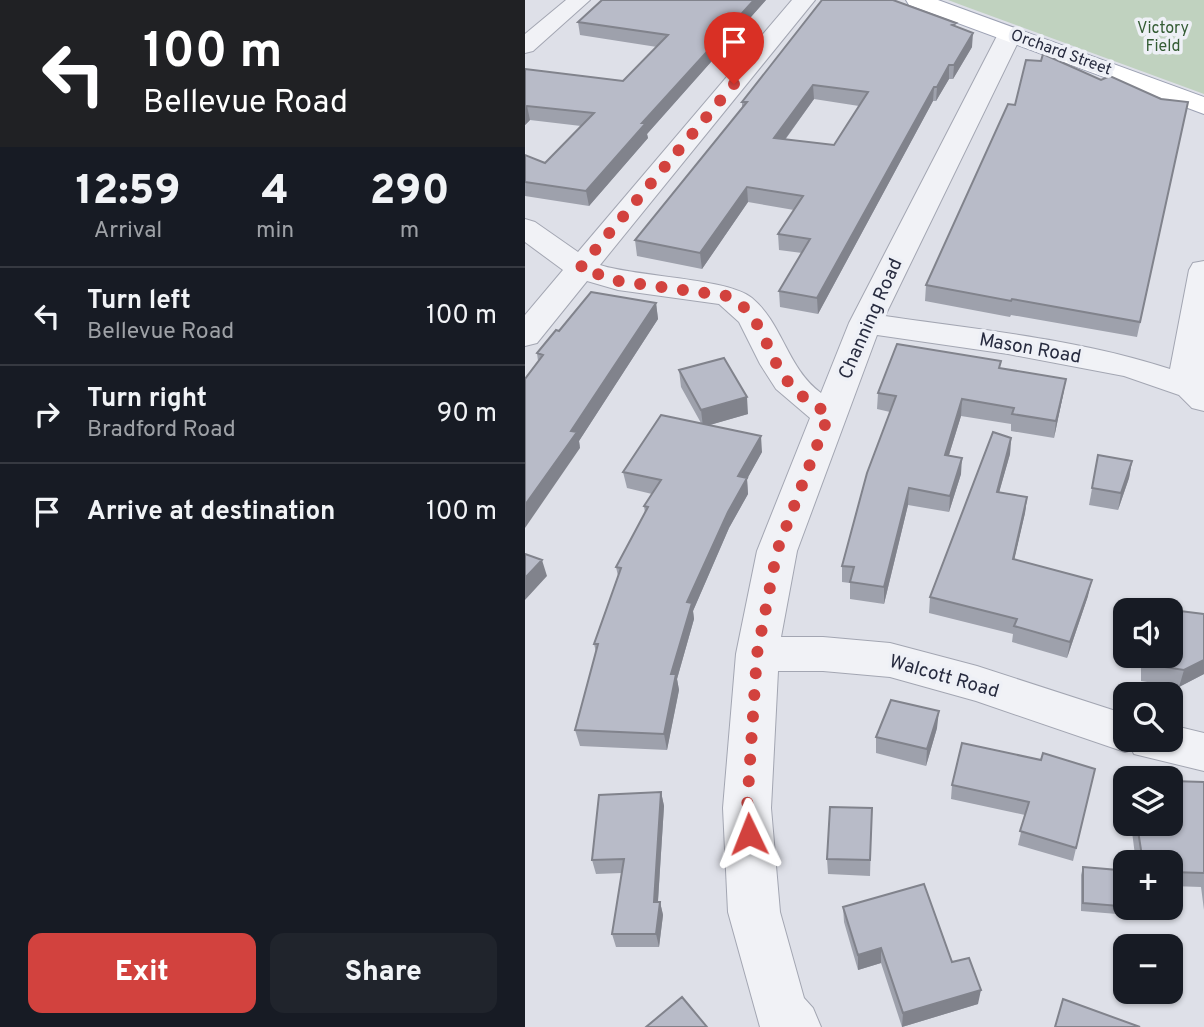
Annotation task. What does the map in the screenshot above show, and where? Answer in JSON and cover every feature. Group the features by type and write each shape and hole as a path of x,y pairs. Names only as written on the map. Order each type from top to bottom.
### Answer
{"main road":[{"name":"Orchard Street","path":"917,0 1204,106"}],"street":[{"path":"525,46 579,0"},
{"path":"525,336 804,0"},
{"name":"Channing Road","path":"794,1027 781,1013 754,912 747,808 757,654 777,551 865,323 1010,34"},
{"path":"525,228 580,268 618,281 727,296 741,302 754,319 782,374 798,395 829,414"},
{"path":"1198,394 1187,371 1204,270"},
{"name":"Mason Road","path":"865,323 1008,344 1130,367 1198,394"},
{"name":"Walcott Road","path":"757,654 823,654 890,660 977,684 1113,729"},
{"path":"1183,747 1204,751"}],"green space":[{"name":"Victory Field","path":"948,0 1204,0 1204,94 964,6"}],"building":[{"path":"602,0 754,0 642,123 646,123 586,191 525,182 525,155 545,163 594,113 527,106 525,108 525,69 623,81 668,35 578,22"},
{"path":"822,0 893,0 956,23 952,25 973,33 954,65 949,65 937,87 934,87 817,298 779,291 810,239 778,234 803,196 747,187 700,253 635,240 747,102 742,102","holes":["813,85 868,92 834,145 774,138"]},
{"path":"1043,54 1101,80 1110,76 1161,99 1188,102 1140,322 926,285 1008,104 1015,105 1026,60 1041,61"},
{"path":"591,292 656,303 571,431 577,432 525,505 525,379 543,355 537,353"},
{"path":"897,344 1001,361 999,368 1066,379 1056,421 1012,414 1014,408 962,399 945,455 962,458 950,496 909,488 884,587 850,582 854,567 842,566 867,473 896,396 878,393"},
{"path":"724,358 747,397 701,410 679,370"},
{"path":"661,415 761,436 738,476 747,478 728,512 687,602 692,603 671,674 676,674 664,734 575,730 598,644 594,644 621,568 616,567 648,507 644,506 661,480 623,472"},
{"path":"993,432 1011,438 997,492 1027,497 1013,559 1092,580 1070,642 1014,626 1017,619 930,597"},
{"path":"1098,455 1132,461 1121,493 1092,488"},
{"path":"525,554 542,560 525,578"},
{"path":"1183,611 1204,614 1204,660 1184,670 1171,668 1183,668"},
{"path":"891,700 939,711 927,749 876,737"},
{"path":"962,743 1041,760 1043,753 1095,769 1076,848 1020,831 1029,802 952,785"},
{"path":"1183,781 1204,782 1204,873 1183,872 1183,850 1141,850 1139,836 1183,836"},
{"path":"661,792 654,902 660,902 656,934 612,934 624,859 592,860 599,795"},
{"path":"830,807 872,808 870,860 827,859"},
{"path":"1083,867 1113,870 1113,906 1083,903"},
{"path":"924,884 952,962 969,958 981,990 903,1013 881,948 858,955 843,907"},
{"path":"682,997 707,1027 646,1027"},
{"path":"1063,999 1140,1027 1055,1027"}],"route":[{"path":"734,84 580,268 618,281 727,296 741,302 754,319 782,374 798,395 829,414 777,551 757,654 747,808 749,834"}]}
